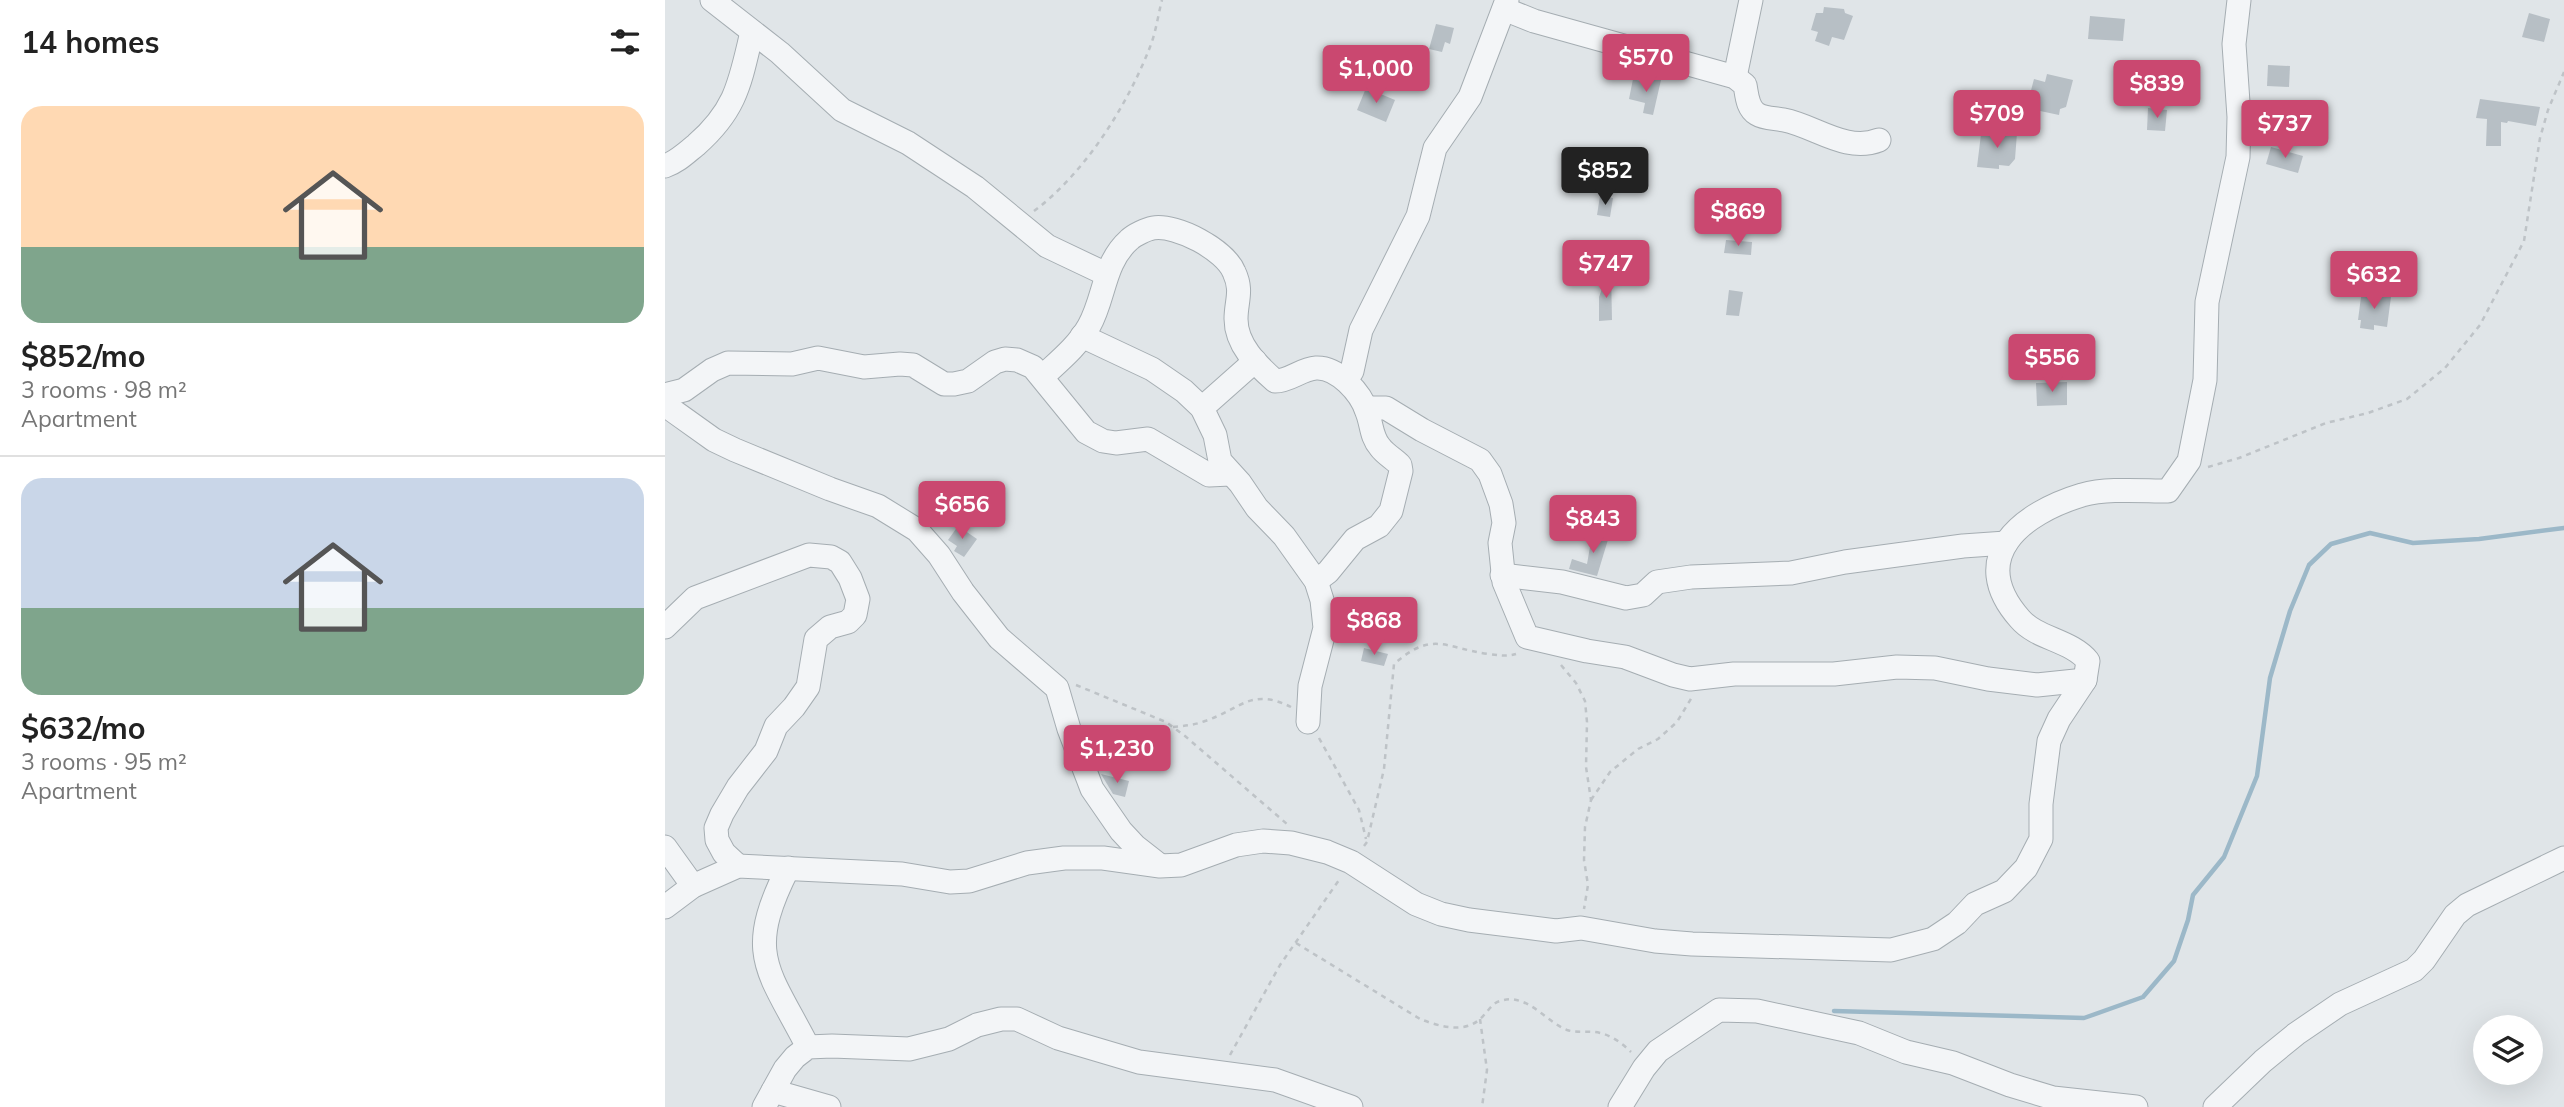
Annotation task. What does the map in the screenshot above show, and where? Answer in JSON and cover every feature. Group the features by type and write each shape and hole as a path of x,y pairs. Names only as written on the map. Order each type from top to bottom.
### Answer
{"street":[{"path":"712,0 780,53 842,110 908,143 975,187 1047,246 1106,274"},
{"path":"1735,76 1751,0"},
{"path":"668,903 693,886 738,866 902,874 950,882 969,881 1027,863 1065,858 1103,858 1160,866 1181,865 1237,845 1263,841 1291,843 1327,852 1351,862 1392,891 1416,904 1441,914 1469,920 1556,931 1581,928 1655,941 1692,944 1891,950 1933,939 1957,923 1975,905 2004,891 2026,868 2041,839 2041,804 2049,741 2059,719 2085,680 2088,661 2080,651 2021,621 2004,597 1996,576 1999,555 2014,531 2039,511 2084,495 2168,491 2189,461 2206,380 2207,302 2238,158 2239,117 2234,44 2239,0"},
{"path":"1346,380 1352,371 1361,331 1418,216 1435,148 1470,97 1505,5 1534,21 1735,76 1745,85 1748,104 1756,114 1786,120 1822,135 1867,145 1879,140"},
{"path":"665,166 675,162 713,130 731,105 741,80 752,32"},
{"path":"1042,377 1082,336 1098,308 1106,274 1130,239 1152,228 1171,229 1196,239 1223,255 1234,272 1240,295 1235,320 1240,338 1255,361 1275,381 1285,381 1314,368 1328,369 1346,380 1366,408 1372,433 1381,449 1400,465 1401,471 1391,511 1379,526 1356,540 1328,572 1316,581"},
{"path":"1082,336 1152,369 1184,391 1202,408 1215,435 1220,461 1284,536 1316,581 1322,600 1325,628 1310,686 1308,722"},
{"path":"665,396 684,390 712,370 728,363 792,364 818,358 864,367 913,365 944,384 954,384 968,381 995,362 1017,360 1033,367 1081,427 1103,441 1116,443 1148,439 1209,475 1230,474"},
{"path":"1202,408 1255,361"},
{"path":"665,405 714,440 734,450 878,506 917,530 939,555 963,592 999,638 1057,688 1092,789 1121,831 1160,866"},
{"path":"1366,408 1386,408 1480,460 1490,474 1504,523 1500,543 1502,575 1527,637 1625,657 1673,676 1690,679 1704,676 1834,674 1897,667 1935,668 1988,679 2037,685 2085,680"},
{"path":"1502,575 1562,582 1626,598 1643,595 1657,582 1691,577 1791,573 1845,562 1963,545 2006,543"},
{"path":"665,627 695,598 809,555 831,557 840,562 858,599 855,615 848,622 830,627 816,639 812,674 803,697 776,726 766,751 738,787 719,821 716,828 717,840 723,853 738,866"},
{"path":"665,847 693,886"},
{"path":"2215,1107 2296,1034 2340,1004 2414,970 2455,915 2467,905 2564,858"},
{"path":"788,868 770,907 764,927 763,947 772,978 808,1047"},
{"path":"1620,1107 1658,1051 1719,1010 1757,1011 1859,1033 1906,1052 1953,1063 2047,1102 2136,1107"},
{"path":"829,1107 769,1099 785,1069 808,1047 909,1049 949,1039 977,1025 1001,1019 1017,1019 1058,1038 1139,1062 1275,1080 1351,1107"}],"path":[{"path":"1018,223 1056,195 1093,152 1123,101 1150,46 1162,0"},
{"path":"2180,475 2239,458 2326,422 2368,413 2407,399 2445,368 2480,325 2524,242 2540,138 2547,110 2564,72"},
{"path":"1220,1073 1280,965 1367,842 1384,769 1394,664 1427,643 1442,642 1480,653 1510,656 1535,647 1527,637"},
{"path":"1558,661 1576,683 1585,701 1586,767 1591,800 1585,827 1584,860 1588,885 1581,928"},
{"path":"1591,800 1610,772 1638,749 1658,739 1677,722 1704,676"},
{"path":"1074,684 1166,722 1289,826"},
{"path":"1173,727 1207,721 1247,700 1259,698 1276,699 1295,709 1308,722 1347,786 1359,810 1367,842"},
{"path":"1295,943 1441,1028 1473,1024 1499,1001 1511,1000 1525,1003 1564,1029 1597,1032 1614,1039 1629,1050 1644,1068"},
{"path":"1480,1019 1487,1070 1482,1107"}],"building":[{"path":"1824,7 1844,9 1845,13 1853,16 1844,40 1832,37 1829,46 1815,41 1818,32 1811,30 1816,13 1823,13"},
{"path":"2529,13 2550,19 2544,42 2522,37"},
{"path":"2090,16 2125,19 2123,41 2088,39"},
{"path":"1436,24 1454,28 1450,44 1445,42 1442,52 1429,49"},
{"path":"2268,65 2290,66 2289,87 2267,86"},
{"path":"2047,74 2073,80 2066,107 2060,109 2059,115 2031,109 2033,99 2029,98 2034,79 2045,82"},
{"path":"1649,77 1661,80 1653,115 1643,113 1645,103 1629,99 1633,79 1648,83"},
{"path":"1366,88 1395,100 1386,122 1357,110"},
{"path":"2480,99 2540,107 2536,126 2501,122 2501,146 2486,146 2487,119 2476,118"},
{"path":"2148,108 2167,110 2165,131 2147,130"},
{"path":"2002,132 2017,133 2015,159 2009,166 1999,165 1999,169 1977,167 1981,134 2002,136"},
{"path":"2271,147 2303,156 2298,173 2266,164"},
{"path":"1600,196 1613,198 1610,217 1597,215"},
{"path":"1726,240 1752,242 1751,255 1724,253"},
{"path":"1608,272 1611,272 1612,320 1599,321 1599,297"},
{"path":"1729,290 1743,292 1739,316 1726,315"},
{"path":"2365,294 2391,297 2387,327 2374,325 2374,330 2360,328 2361,320 2358,320 2361,297"},
{"path":"2067,382 2067,405 2037,406 2036,383"},
{"path":"958,526 977,539 964,557 954,551 957,546 948,540"},
{"path":"1593,530 1610,533 1597,576 1569,569 1572,559 1587,564"},
{"path":"1364,648 1388,654 1384,666 1361,661"},
{"path":"1101,774 1129,781 1125,797 1113,794"}],"waterway":[{"path":"1834,1011 2084,1018 2143,997 2174,961 2188,920 2193,895 2224,857 2257,776 2270,678 2290,611 2309,565 2331,544 2370,533 2413,543 2479,539 2564,528"}]}
